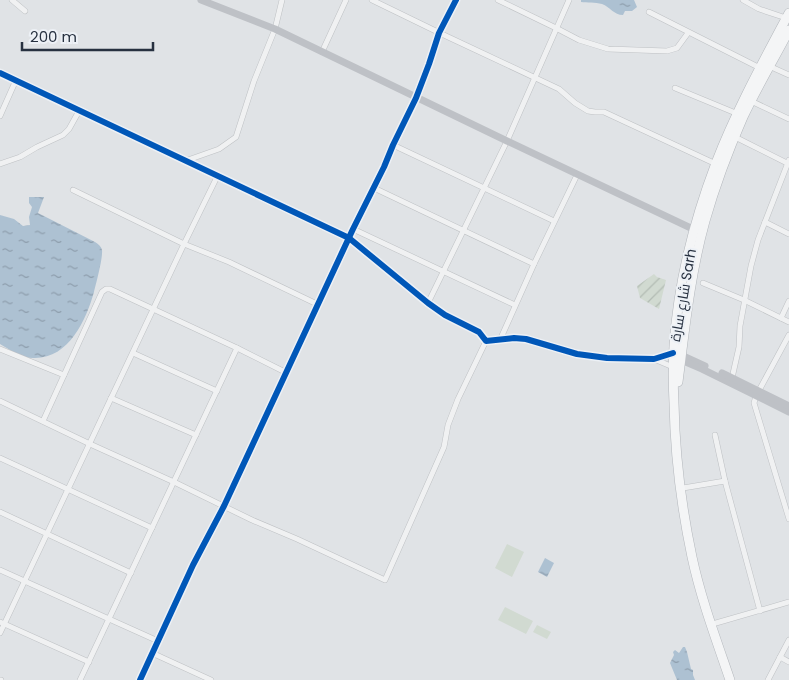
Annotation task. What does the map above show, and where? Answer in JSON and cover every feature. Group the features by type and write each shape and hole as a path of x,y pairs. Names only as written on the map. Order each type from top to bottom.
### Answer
{"highway":[{"name":"شارع سارة Sarh","path":"730,680 692,558 676,450 673,367 678,356 698,250 714,192 735,137 788,16"},
{"name":"شارع سارة Sarh","path":"735,680 696,559 683,488 677,439 677,318 683,280 695,230 716,164 738,114 789,30"}],"street":[{"path":"12,0 25,11"},
{"path":"201,0 275,29 695,230"},
{"path":"185,161 219,149 236,137 254,81 275,29 282,0"},
{"path":"322,52 346,0"},
{"path":"372,0 559,89 588,111 608,114 716,164"},
{"path":"140,680 193,564 224,506 353,229 384,167 416,98 439,33 456,0"},
{"path":"498,0 579,40 599,47 661,52 677,48 688,33"},
{"path":"428,303 484,189 569,0"},
{"path":"743,0 760,9 788,16"},
{"path":"649,12 688,33 765,67 789,75"},
{"path":"0,72 349,238 428,303 445,315 479,332 486,341"},
{"path":"0,116 16,80"},
{"path":"675,88 738,114"},
{"path":"751,101 789,119"},
{"path":"0,164 20,157 65,134 79,110"},
{"path":"732,378 739,347 740,326 751,266 758,240 788,163 735,137"},
{"path":"393,145 554,222"},
{"path":"500,340 577,174"},
{"path":"0,633 2,623 24,582 217,176"},
{"path":"374,188 534,264"},
{"path":"73,190 184,244 229,262 318,305"},
{"path":"765,222 789,234"},
{"path":"353,229 515,305"},
{"path":"703,283 789,322"},
{"path":"44,421 102,292 106,289 110,289 237,348 287,374"},
{"path":"781,318 789,302"},
{"path":"789,335 755,400 755,406 789,519"},
{"path":"486,341 514,338 577,354 607,358 654,359 678,356 732,378 789,412"},
{"path":"0,401 385,580 444,447 448,425 458,399 486,341"},
{"path":"80,680 237,348"},
{"path":"0,349 64,375"},
{"path":"133,353 217,391"},
{"path":"678,356 702,369 789,406"},
{"path":"654,359 673,367"},
{"path":"111,398 196,435"},
{"path":"715,435 725,481 760,611"},
{"path":"0,458 152,528"},
{"path":"683,488 725,481"},
{"path":"0,512 131,572"},
{"path":"0,570 158,642"},
{"path":"716,623 789,602"},
{"path":"2,623 89,662"},
{"path":"768,680 789,640"},
{"path":"152,654 211,680"},
{"path":"780,657 789,662"}],"shaded area":[{"path":"654,274 666,280 659,309 640,298 637,286"},
{"path":"507,544 524,552 512,577 495,568"},
{"path":"505,607 533,621 526,634 498,620"},
{"path":"537,625 551,632 547,639 533,632"}],"water":[{"path":"581,0 634,0 637,7 620,15 602,4 581,2"},
{"path":"29,197 44,197 38,213 95,242 102,250 91,303 81,325 74,336 57,352 35,358 21,356 0,344 0,215 14,219 23,226 30,225 29,217 32,207 29,203"},
{"path":"545,558 554,563 547,577 538,572"},
{"path":"685,647 687,652 695,680 677,680 670,663 674,655 673,652 675,650 679,653"}],"cycle path":[{"path":"140,680 193,565 224,506 353,229 384,167 416,98 439,33 456,0"},
{"path":"0,73 349,238 428,303 445,315 479,332 486,341 514,338 526,339 577,354 607,358 654,359 673,353"}]}
